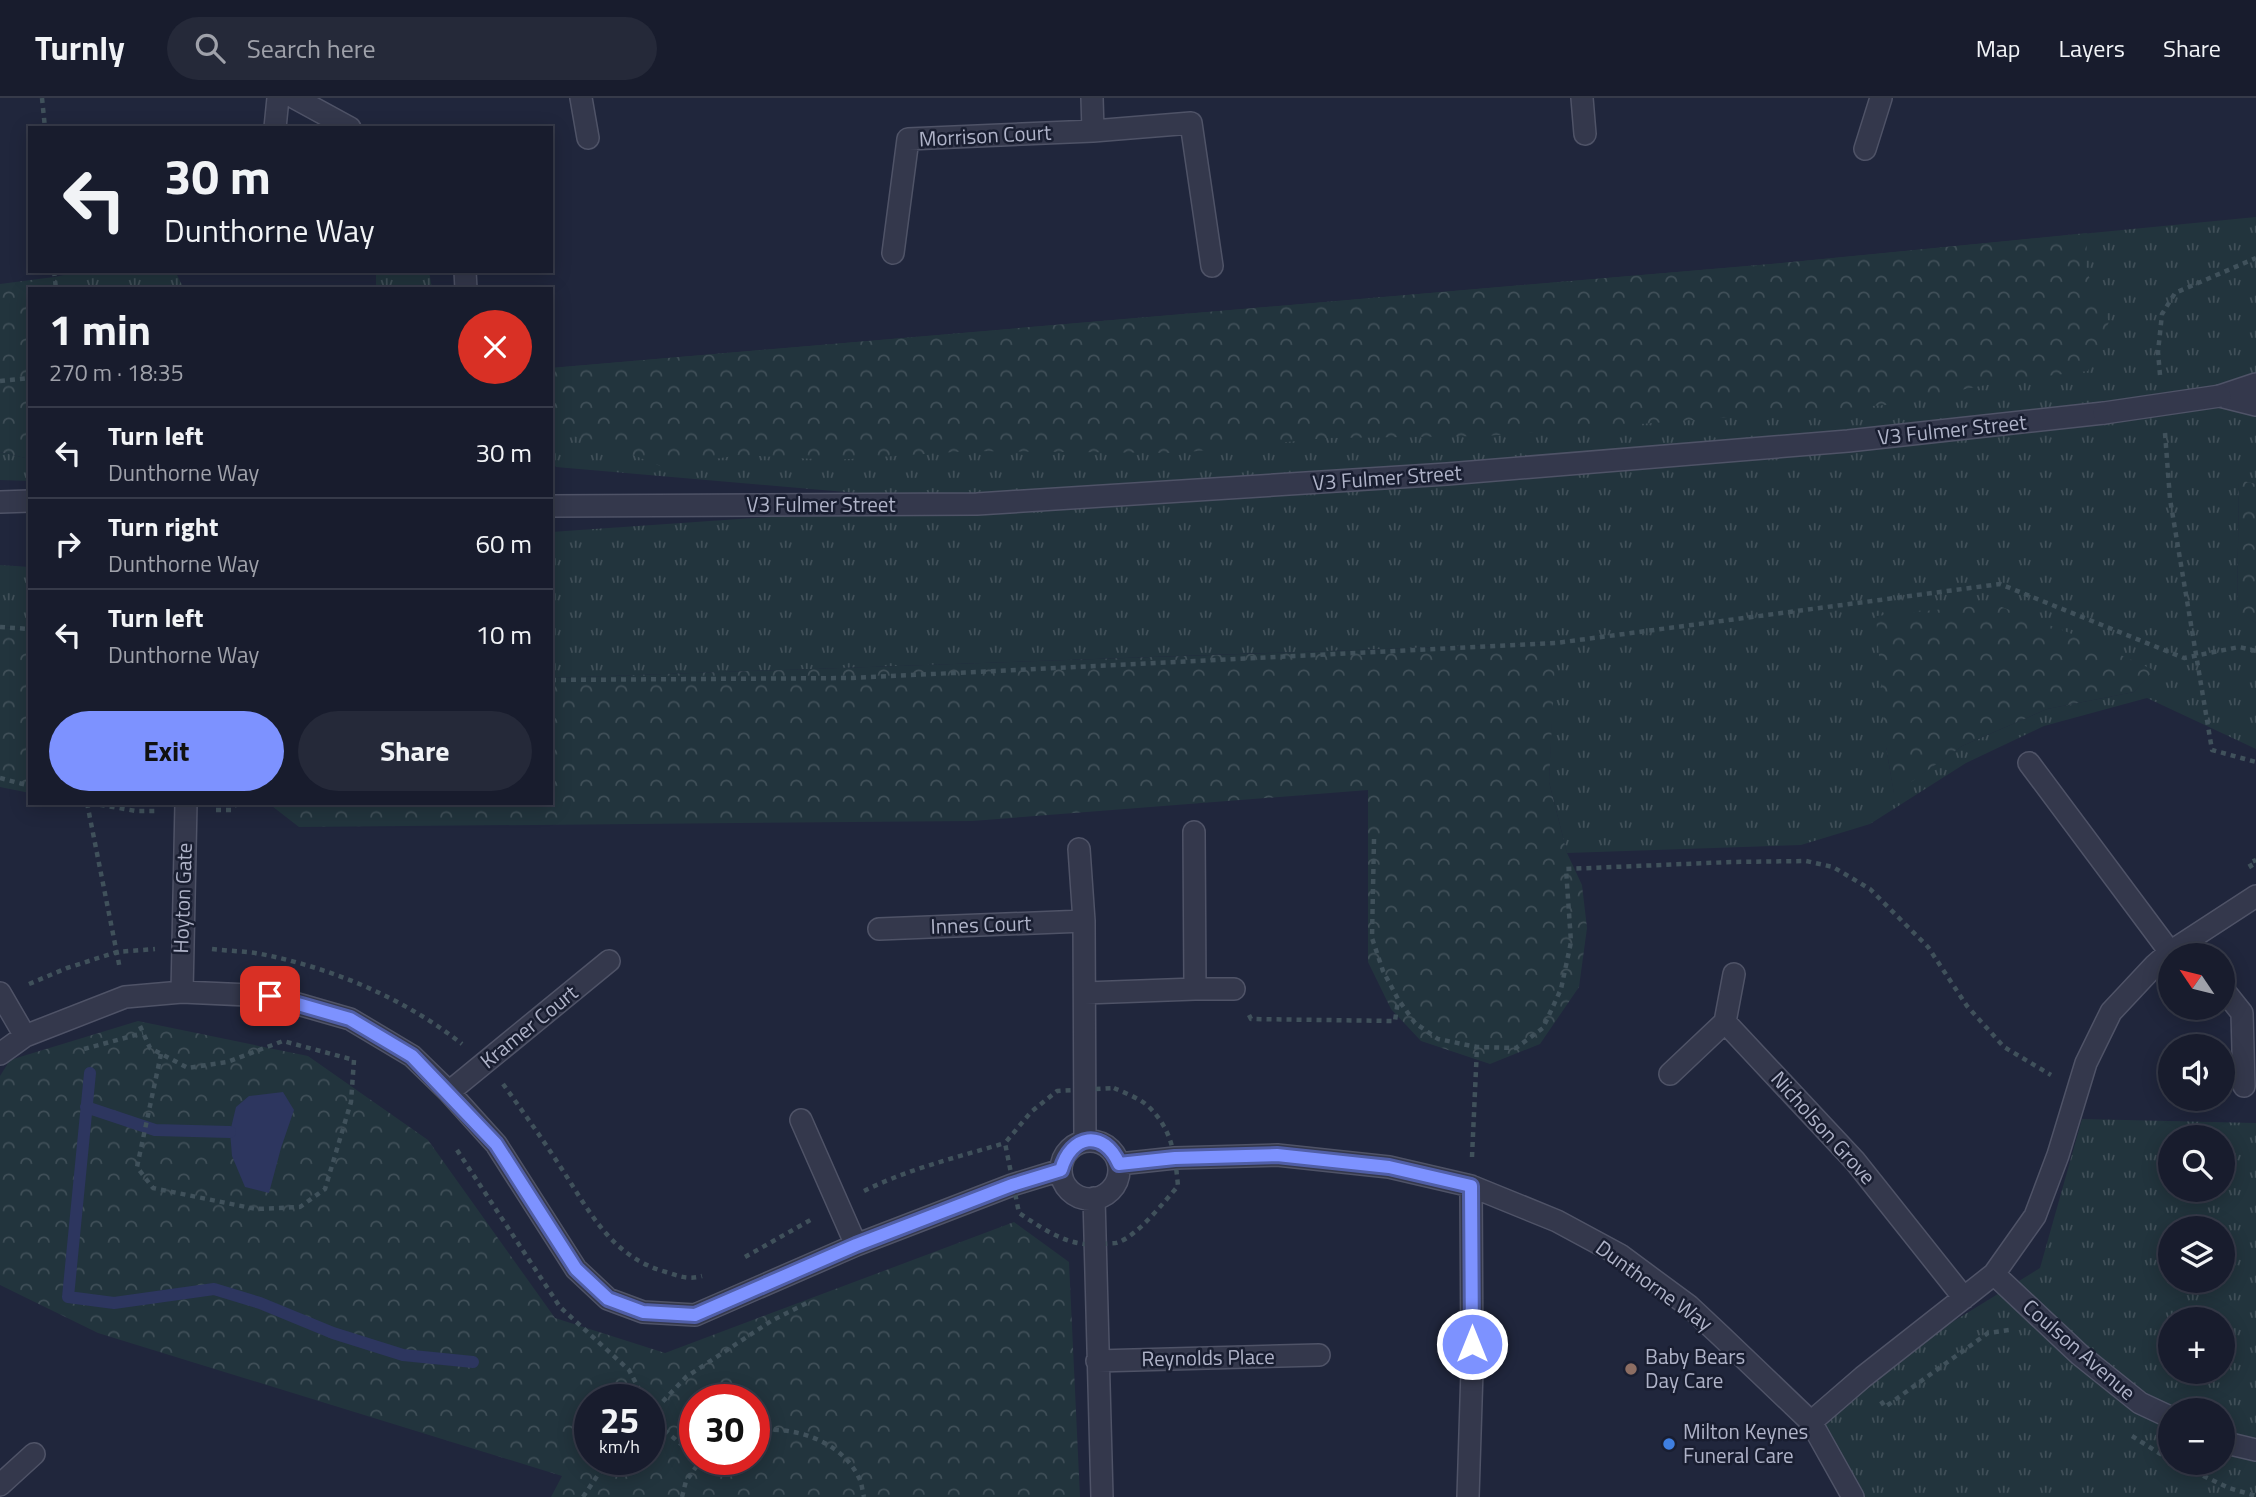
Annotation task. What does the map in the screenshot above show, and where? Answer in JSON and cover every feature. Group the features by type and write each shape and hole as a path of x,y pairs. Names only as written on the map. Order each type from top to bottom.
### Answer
{"street":[{"path":"275,126 278,98"},
{"path":"295,98 346,126"},
{"path":"581,98 588,138"},
{"path":"1092,98 1093,131"},
{"path":"1582,98 1585,134"},
{"path":"1865,149 1881,98"},
{"name":"Morrison Court","path":"893,253 908,139 1093,131 1191,123 1212,266"},
{"name":"V3 Fulmer Street","path":"553,506 977,504 1447,474 1848,441 2104,413 2220,396 2256,384"},
{"name":"V3 Fulmer Street","path":"2220,396 2256,405"},
{"path":"1,502 28,501"},
{"path":"2029,762 2179,943"},
{"name":"Hoyton Gate","path":"182,992 186,805"},
{"path":"1194,832 1195,989"},
{"path":"1079,849 1084,920 1086,1141"},
{"path":"2194,943 2256,896"},
{"name":"Innes Court","path":"879,929 1084,920"},
{"name":"Kramer Court","path":"449,1093 608,961"},
{"path":"1811,1422 1863,1377 1994,1274 2035,1216 2058,1155 2086,1063 2111,1012 2158,963"},
{"path":"1670,1074 1725,1021 1734,974"},
{"path":"1085,993 1234,989"},
{"path":"0,1054 26,1036 125,997 182,992 270,996 350,1019 412,1056 496,1144 576,1269 608,1299 643,1312 695,1315 856,1245 1012,1185 1061,1170"},
{"path":"0,993 26,1036"},
{"path":"2235,1004 2242,1013 2244,1086"},
{"name":"Nicholson Grove","path":"1725,1021 1855,1161 1964,1298"},
{"path":"801,1120 856,1245"},
{"path":"1086,1141 1108,1146 1119,1164 1119,1174 1113,1187 1094,1198 1075,1195 1067,1188 1061,1170 1065,1155 1071,1147 1086,1141"},
{"name":"Dunthorne Way","path":"1119,1164 1175,1158 1277,1155 1389,1167 1471,1186 1557,1221 1620,1255 1689,1306 1811,1422 1853,1497"},
{"path":"1468,1497 1472,1370 1471,1186"},
{"path":"1094,1198 1102,1497"},
{"name":"Coulson Avenue","path":"1994,1274 2080,1355 2140,1403 2158,1411"},
{"name":"Reynolds Place","path":"1097,1361 1319,1355"},
{"path":"2235,1444 2256,1450"},
{"path":"0,1485 34,1454"}],"path":[{"path":"42,98 45,126"},
{"path":"2161,379 2158,352 2162,314 2175,293 2256,258"},
{"path":"0,381 28,378"},
{"path":"2165,432 2170,499 2212,750 2256,762"},
{"path":"553,680 853,677 1556,643 2000,584 2184,658 2239,647 2256,651"},
{"path":"0,627 28,629"},
{"path":"0,778 28,785"},
{"path":"87,805 125,997 150,1048 188,1068 227,1062 283,1041 366,1065"},
{"path":"1374,839 1372,938 1383,971 1398,999 1415,1023 1438,1040 1477,1047 1516,1048 1543,1028 1561,989 1571,942 1566,869 1805,861 1833,867 1870,889 1928,947 1967,1006 2004,1047 2058,1079"},
{"path":"1234,989 1251,1019 1395,1021 1398,999"},
{"path":"83,1049 143,1033"},
{"path":"1471,1186 1477,1047"},
{"path":"161,1054 137,1167 153,1188 256,1209 300,1207 324,1189 351,1102 354,1060"},
{"path":"484,1064 527,1116 591,1217 624,1253 655,1269 690,1279 709,1274"},
{"path":"740,1259 882,1182 1004,1143"},
{"path":"457,1149 560,1307 629,1370 636,1384"},
{"path":"1007,1217 1019,1213"},
{"path":"665,1399 686,1377 771,1321 817,1298"},
{"path":"1863,1377 1885,1407 1988,1333 2008,1329 2018,1338"},
{"path":"665,1430 679,1442"},
{"path":"770,1430 783,1430 824,1441 840,1453 859,1476 864,1497"},
{"path":"2127,1432 2158,1452"},
{"path":"583,1497 598,1475"},
{"path":"682,1497 690,1475"},
{"path":"2201,1475 2229,1488 2256,1496"}],"green space":[{"path":"2256,217 2256,484 2239,481 2237,610 2256,623 2256,749 2147,698 2044,726 1966,763 1870,824 1801,845 1567,853 1549,782 1555,643 553,678 553,532 971,503 556,467 553,463 553,368 1782,263","holes":["2153,670 2134,692 2047,709 1962,746 1894,793 1886,747"]},
{"path":"2087,233 2086,270 2109,322 2088,371 2006,381 1885,405 1485,436 1326,438 1178,453 969,451 835,460 740,455 663,467 598,441 553,432 553,368 1782,263"},
{"path":"73,273 176,273 183,287 56,287 54,277"},
{"path":"376,273 429,273 432,287 376,287"},
{"path":"54,277 56,287 28,287 28,459 0,452 0,284"},
{"path":"0,452 28,459 28,481 0,480"},
{"path":"2239,480 2256,484 2256,623 2237,611"},
{"path":"0,565 28,567 28,629 0,627"},
{"path":"1994,604 2085,639 2154,670 2134,692 2047,709 1962,746 1894,794 1886,747 1876,616"},
{"path":"0,627 28,629 28,793 0,787"},
{"path":"1556,643 1549,782 1567,853 1582,885 1587,928 1579,987 1540,1044 1490,1064 1421,1041 1391,1009 1368,962 1368,790 972,821 299,827 271,805 553,805 553,678"},
{"path":"138,1021 308,1056 428,1140 555,1318 665,1353 1014,1222 1069,1262 1080,1497 551,1497 562,1476 98,1333 0,1285 0,1076 10,1060"},
{"path":"2082,1119 2256,1123 2256,1497 1853,1497 1811,1422 1863,1377 2040,1268"}],"water":[{"path":"283,1092 294,1110 269,1193 245,1187 232,1156 230,1132 236,1107 249,1096"}],"waterway":[{"path":"90,1073 68,1297 114,1303 214,1289 260,1303 333,1333 403,1355 473,1362"},
{"path":"86,1107 155,1130 230,1132"}],"place":[{"name":"Baby Bears Day Care","path":"1631,1369"},
{"name":"Milton Keynes Funeral Care","path":"1669,1444"}],"route":[{"path":"270,996 350,1019 412,1056 496,1144 576,1269 608,1299 643,1312 695,1315 856,1245 1012,1185 1061,1170 1065,1155 1071,1147 1080,1142 1095,1141 1108,1146 1119,1164 1175,1158 1277,1155 1389,1167 1471,1186 1472,1344"}]}
